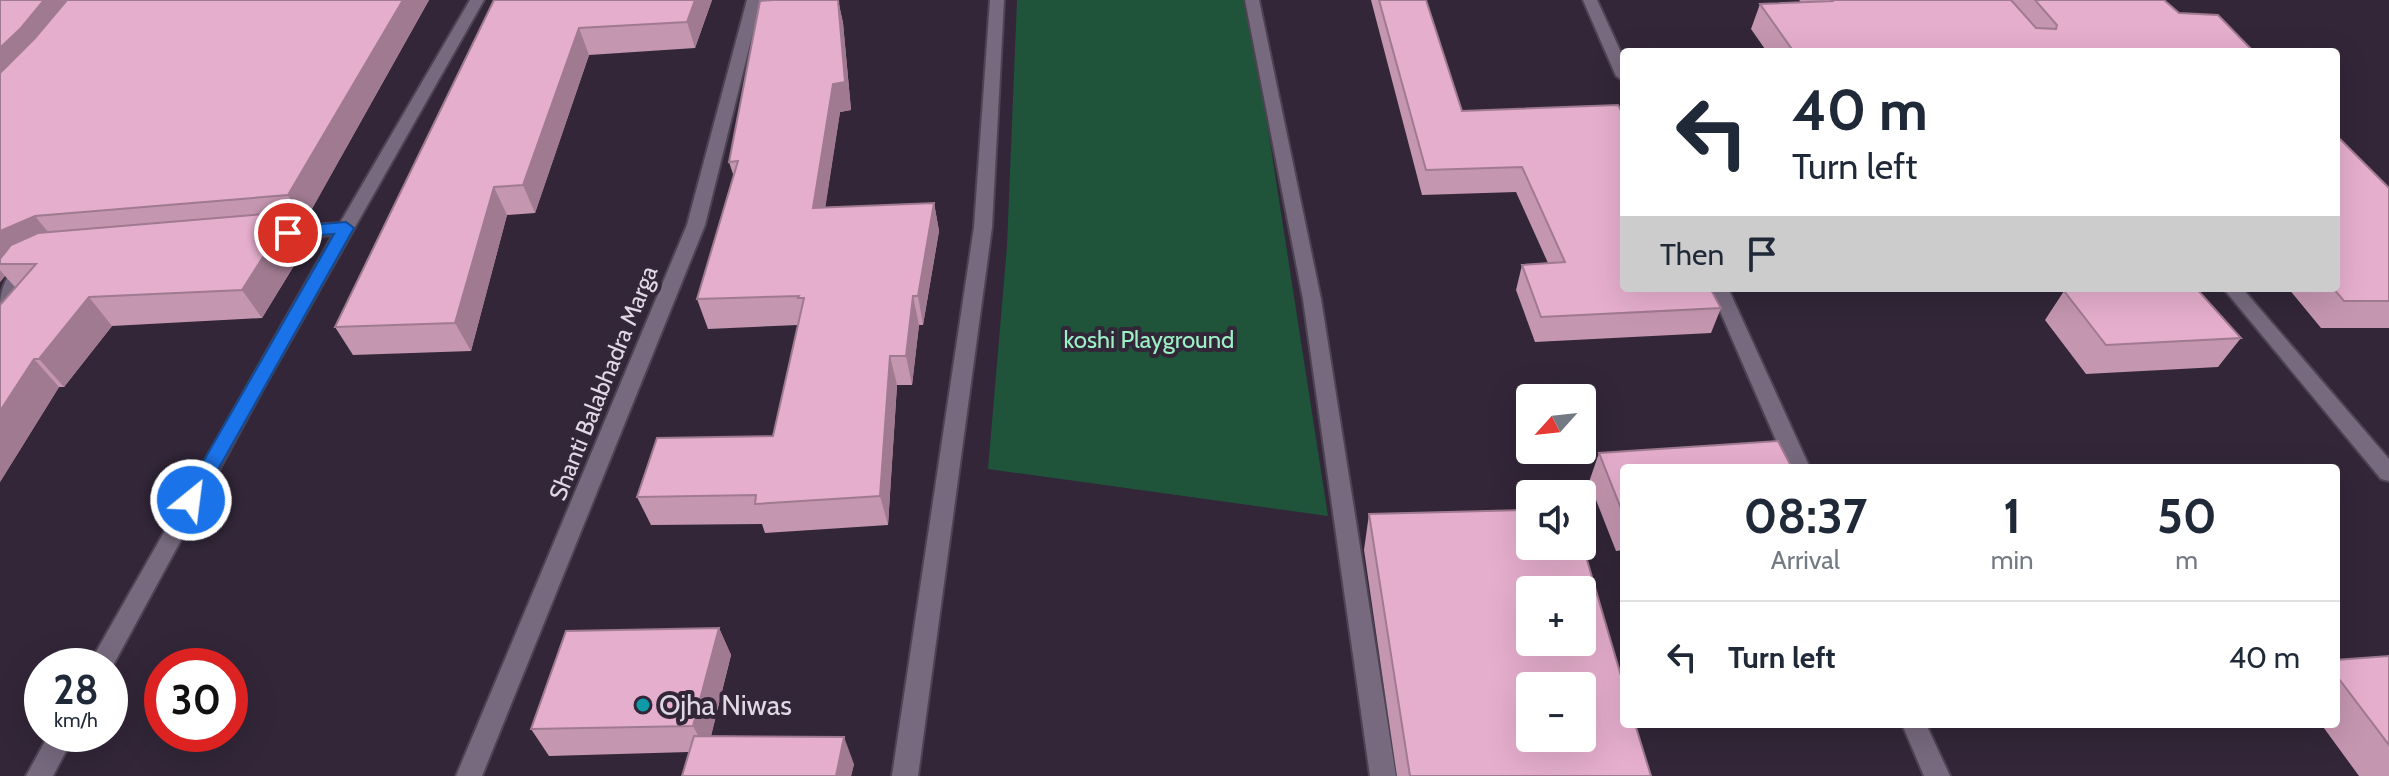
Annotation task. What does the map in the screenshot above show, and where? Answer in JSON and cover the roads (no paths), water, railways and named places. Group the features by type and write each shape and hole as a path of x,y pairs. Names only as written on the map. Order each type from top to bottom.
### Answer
{"street":[{"path":"110,648 477,0"},
{"name":"Shanti Balabhadra Marga","path":"469,776 696,225 754,0"},
{"path":"905,776 983,227 997,0"},
{"path":"1252,0 1312,299 1383,776"},
{"path":"1590,0 1620,67"},
{"path":"254,235 346,228"},
{"path":"0,300 26,267 41,257"},
{"path":"1721,292 1797,464"},
{"path":"2235,292 2389,473"},
{"path":"1916,728 1937,776"},
{"path":"39,776 52,752"}],"place":[{"name":"Ojha Niwas","path":"643,705"}],"park label":[{"name":"koshi Playground","path":"1149,339"}]}
